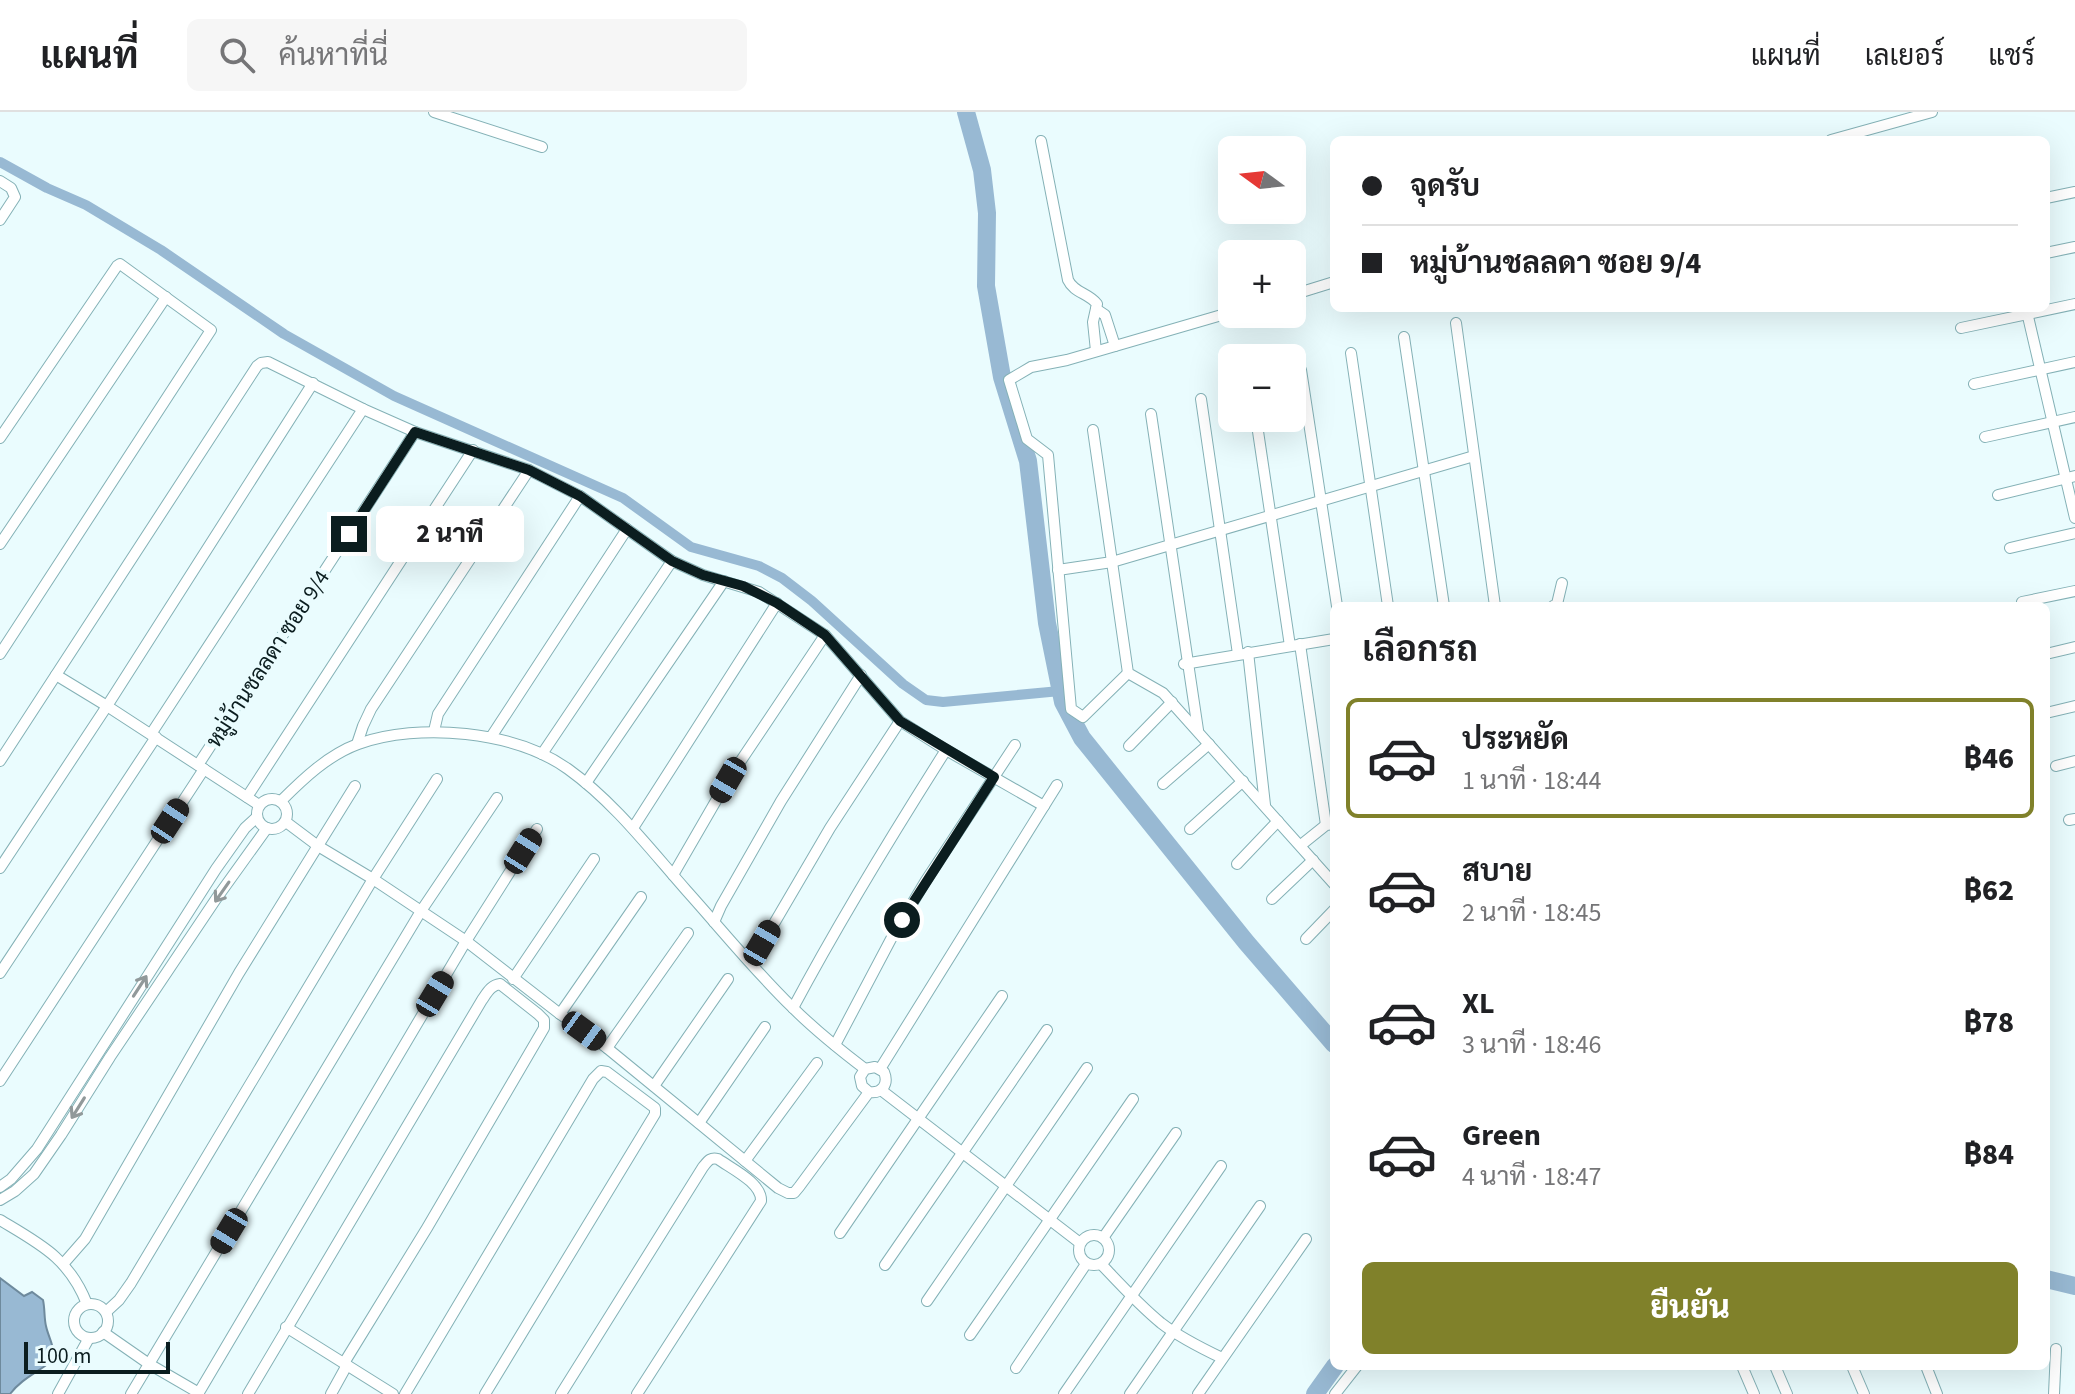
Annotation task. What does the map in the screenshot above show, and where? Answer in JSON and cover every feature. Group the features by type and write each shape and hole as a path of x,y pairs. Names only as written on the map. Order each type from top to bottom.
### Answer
{"street":[{"path":"434,112 542,147"},
{"path":"1845,136 1932,112"},
{"path":"1041,141 1068,280 1076,291 1097,304 1093,322 1096,351"},
{"path":"0,181 11,188 15,197 0,220"},
{"path":"2050,197 2075,192"},
{"path":"2050,252 2075,247"},
{"path":"0,438 117,266 123,264 211,330 0,654"},
{"path":"1306,291 1330,283"},
{"path":"0,544 166,297"},
{"path":"2050,308 2075,304"},
{"path":"1096,309 1105,315 1115,346"},
{"path":"1961,328 2023,312"},
{"path":"2027,312 2052,422 2070,477 2075,518"},
{"path":"1128,673 1083,717 1071,709 1048,455 1027,439 1009,380 1031,367 1218,316"},
{"path":"1456,323 1494,602"},
{"path":"1404,337 1443,602"},
{"path":"1351,353 1387,602"},
{"path":"0,761 257,366 268,362 415,432 529,470 580,496 672,561 703,575 751,589 777,603 825,635 900,721 1044,806"},
{"path":"1974,384 2075,362"},
{"path":"0,868 313,383"},
{"path":"1201,399 1266,807"},
{"path":"1306,403 1336,602"},
{"path":"0,973 363,409"},
{"path":"1151,414 1198,732"},
{"path":"1985,437 2075,417"},
{"path":"1093,430 1128,673"},
{"name":"หมู่บ้านชลลดา ซอย 9/4","path":"0,1081 415,432"},
{"path":"1258,432 1330,825 1301,845"},
{"path":"247,797 473,450"},
{"path":"1058,570 1112,562 1474,456"},
{"path":"357,744 371,709 529,470"},
{"path":"1998,495 2070,477"},
{"path":"434,731 438,714 580,496"},
{"path":"491,737 627,529"},
{"path":"2010,548 2075,533"},
{"path":"542,754 672,561"},
{"path":"586,783 724,581"},
{"path":"1557,602 1562,583"},
{"path":"2022,602 2075,591"},
{"path":"633,828 777,603"},
{"path":"673,875 728,780 825,635"},
{"path":"1186,663 1330,640"},
{"path":"2050,653 2075,647"},
{"path":"1128,673 1163,693 1172,702 1330,879"},
{"path":"56,675 247,797 258,811 259,822 267,828 277,828 286,822"},
{"path":"714,922 781,801 861,675"},
{"path":"1129,746 1172,702"},
{"path":"2050,712 2075,706"},
{"path":"751,963 822,840 900,721"},
{"path":"281,801 323,763 357,744 397,735 434,731 491,737 542,754 586,783 633,828 793,1008 865,1069"},
{"path":"1163,784 1209,744"},
{"path":"835,1045 925,882 1015,745"},
{"path":"793,1008 820,955 882,850 946,750"},
{"path":"2056,766 2075,761"},
{"path":"106,1312 131,1283 373,879 437,779"},
{"path":"1190,829 1243,781"},
{"path":"880,1069 1057,785"},
{"path":"64,1263 85,1239 239,973 355,786"},
{"path":"131,1394 421,911 497,798"},
{"path":"0,1187 37,1149 216,869 258,811 269,799 281,801 287,810 286,822"},
{"path":"1237,864 1278,821"},
{"path":"286,822 466,941 607,1048 778,1188 794,1193 875,1091 884,1086 886,1077 875,1067 865,1069 860,1077 862,1086 875,1091 920,1118 1080,1243"},
{"path":"0,1200 34,1174 131,1025 267,828"},
{"path":"103,1332 198,1394 466,941 537,829"},
{"path":"513,979 594,859"},
{"path":"1272,899 1313,860"},
{"path":"560,1014 641,897"},
{"path":"1306,939 1330,914"},
{"path":"607,1048 688,933"},
{"path":"654,1086 728,979"},
{"path":"248,1394 482,1000 496,984 504,986 544,1020 544,1028 331,1394"},
{"path":"840,1233 1002,996"},
{"path":"120,1018 131,1025"},
{"path":"699,1123 765,1027"},
{"path":"885,1265 1047,1030"},
{"path":"745,1161 817,1063"},
{"path":"927,1301 1087,1068"},
{"path":"405,1394 593,1079 601,1071 607,1072 655,1108 655,1114 485,1394"},
{"path":"970,1335 1133,1099"},
{"path":"1103,1238 1176,1133"},
{"path":"561,1394 703,1167 713,1157 760,1191 761,1201 637,1394"},
{"path":"1064,1394 1221,1166"},
{"path":"1130,1394 1260,1206"},
{"path":"0,1220 45,1246 64,1263 81,1286 87,1304"},
{"path":"1090,1235 1103,1238 1109,1254 1101,1264 1086,1264 1078,1253 1080,1243 1090,1235"},
{"path":"1198,1394 1306,1239"},
{"path":"1016,1368 1086,1264"},
{"path":"1101,1264 1130,1295 1173,1332 1222,1358"},
{"path":"87,1304 98,1305 106,1312 108,1323 103,1332 89,1338 79,1332 74,1322 78,1310 87,1304"},
{"path":"286,1327 393,1394"},
{"path":"58,1394 89,1338"},
{"path":"2054,1394 2056,1349"},
{"path":"1335,1394 1354,1370"},
{"path":"1744,1370 1754,1394"},
{"path":"1777,1370 1787,1394"},
{"path":"1854,1370 1864,1394"},
{"path":"1928,1370 1937,1394"}],"water":[{"path":"0,1278 24,1296 32,1292 43,1300 45,1323 53,1347 50,1361 10,1394 0,1394"}],"waterway":[{"path":"966,112 982,170 987,213 986,286 1002,377 1028,461 1047,623 1063,702 1082,738 1246,942 1330,1039"},
{"path":"0,162 86,205 161,250 284,334 394,396 623,498 691,547 759,566 782,578 812,601 903,684 926,700 943,702 1060,691"},
{"path":"2050,1280 2075,1286"},
{"path":"1315,1394 1332,1370"}],"route":[{"path":"349,534 415,432 529,470 580,496 672,561 703,575 759,592 825,635 900,721 994,777 902,920"}]}
